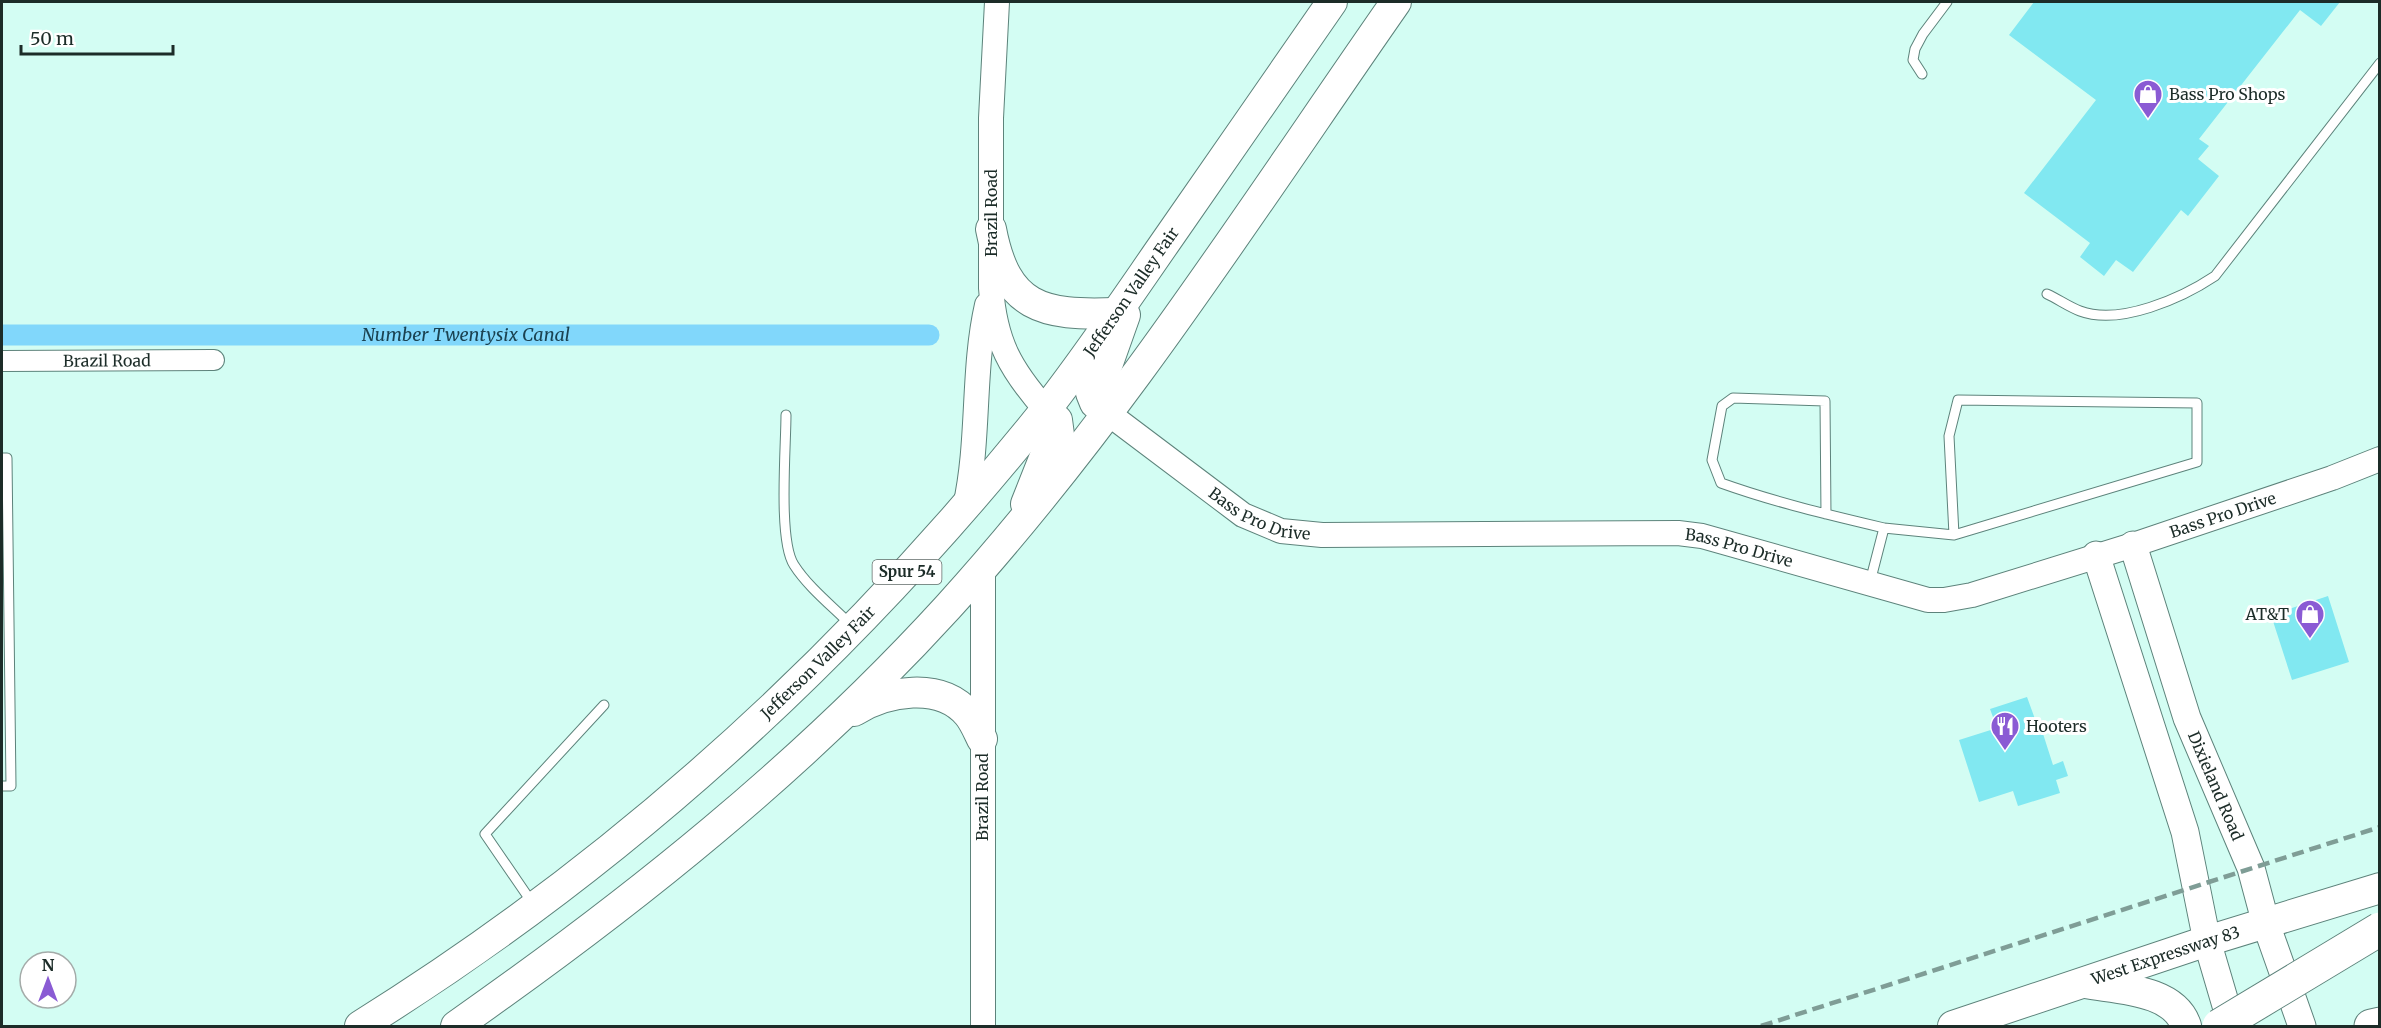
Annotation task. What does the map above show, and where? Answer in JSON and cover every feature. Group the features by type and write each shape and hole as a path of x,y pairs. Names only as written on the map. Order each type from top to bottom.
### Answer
{"highway":[{"path":"2219,1026 2379,929"},
{"path":"2371,1026 2379,1024"}],"main road":[{"name":"Jefferson Valley Fair","path":"360,1026 411,995 536,909 745,736 854,629 965,507 1046,410 1138,282 1332,2"},
{"name":"Spur 54","path":"456,1026 636,895 733,815 824,731 946,609 1012,533 1109,414 1396,2"},
{"path":"991,229 1003,274 1014,290 1027,300 1043,308 1062,312 1116,313"},
{"path":"1109,414 1095,403 1091,393 1108,363 1138,282"},
{"path":"1012,533 1045,456 1059,435 1057,420 1046,410"},
{"name":"Dixieland Road","path":"2133,545 2187,718 2251,868 2266,924 2302,1026"},
{"path":"2096,555 2185,832 2207,941 2232,1026"},
{"path":"824,731 863,705 884,696 907,692 930,694 951,701 968,714 982,739"},
{"name":"West Expressway 83","path":"1953,1026 2207,941 2379,888"},
{"path":"2084,983 2155,996 2182,1013 2186,1026"}],"street":[{"name":"Brazil Road","path":"997,2 992,83 991,288 1000,343 1010,366 1046,410"},
{"path":"965,507 975,449 978,361 991,288"},
{"name":"Brazil Road","path":"2,361 214,360"},
{"name":"Bass Pro Drive","path":"1109,414 1243,515 1281,531 1322,535 1678,533 1702,537 1929,600 1972,595 2133,545 2332,478 2379,459"},
{"name":"Brazil Road","path":"983,567 983,1026"}],"lane":[{"path":"1922,74 1913,60 1914,49 1947,2"},
{"path":"2047,294 2080,312 2107,316 2170,300 2191,292 2215,276 2379,63"},
{"path":"1826,514 1825,401 1734,398 1722,406 1712,460 1721,483 1762,498 1826,514 1884,528 1954,536 2197,462 2197,403 1958,400 1949,436 1954,536"},
{"path":"786,415 785,529 788,549 793,564 854,629"},
{"path":"2,458 7,458 5,610 11,786 2,786"},
{"path":"1870,582 1884,528"},
{"path":"536,909 485,834 604,705"}],"building":[{"name":"Bass Pro Shops","path":"2034,2 2340,2 2321,26 2300,10 2199,139 2209,146 2198,159 2219,176 2188,216 2181,210 2133,272 2116,260 2104,276 2080,257 2090,243 2024,193 2096,100 2009,35"},
{"name":"AT&T","path":"2328,596 2349,662 2292,680 2271,615"},
{"name":"Hooters","path":"2027,697 2035,719 2038,718 2053,765 2063,761 2068,776 2056,780 2060,793 2018,806 2013,791 1979,802 1959,740 1997,728 1990,709"}],"waterway":[{"name":"Number Twentysix Canal","path":"2,335 929,335"}],"railway":[{"path":"1761,1026 2380,827"}],"place":[{"name":"Bass Pro Shops","path":"2148,120"},
{"name":"AT&T","path":"2310,640"},
{"name":"Hooters","path":"2005,752"}]}
